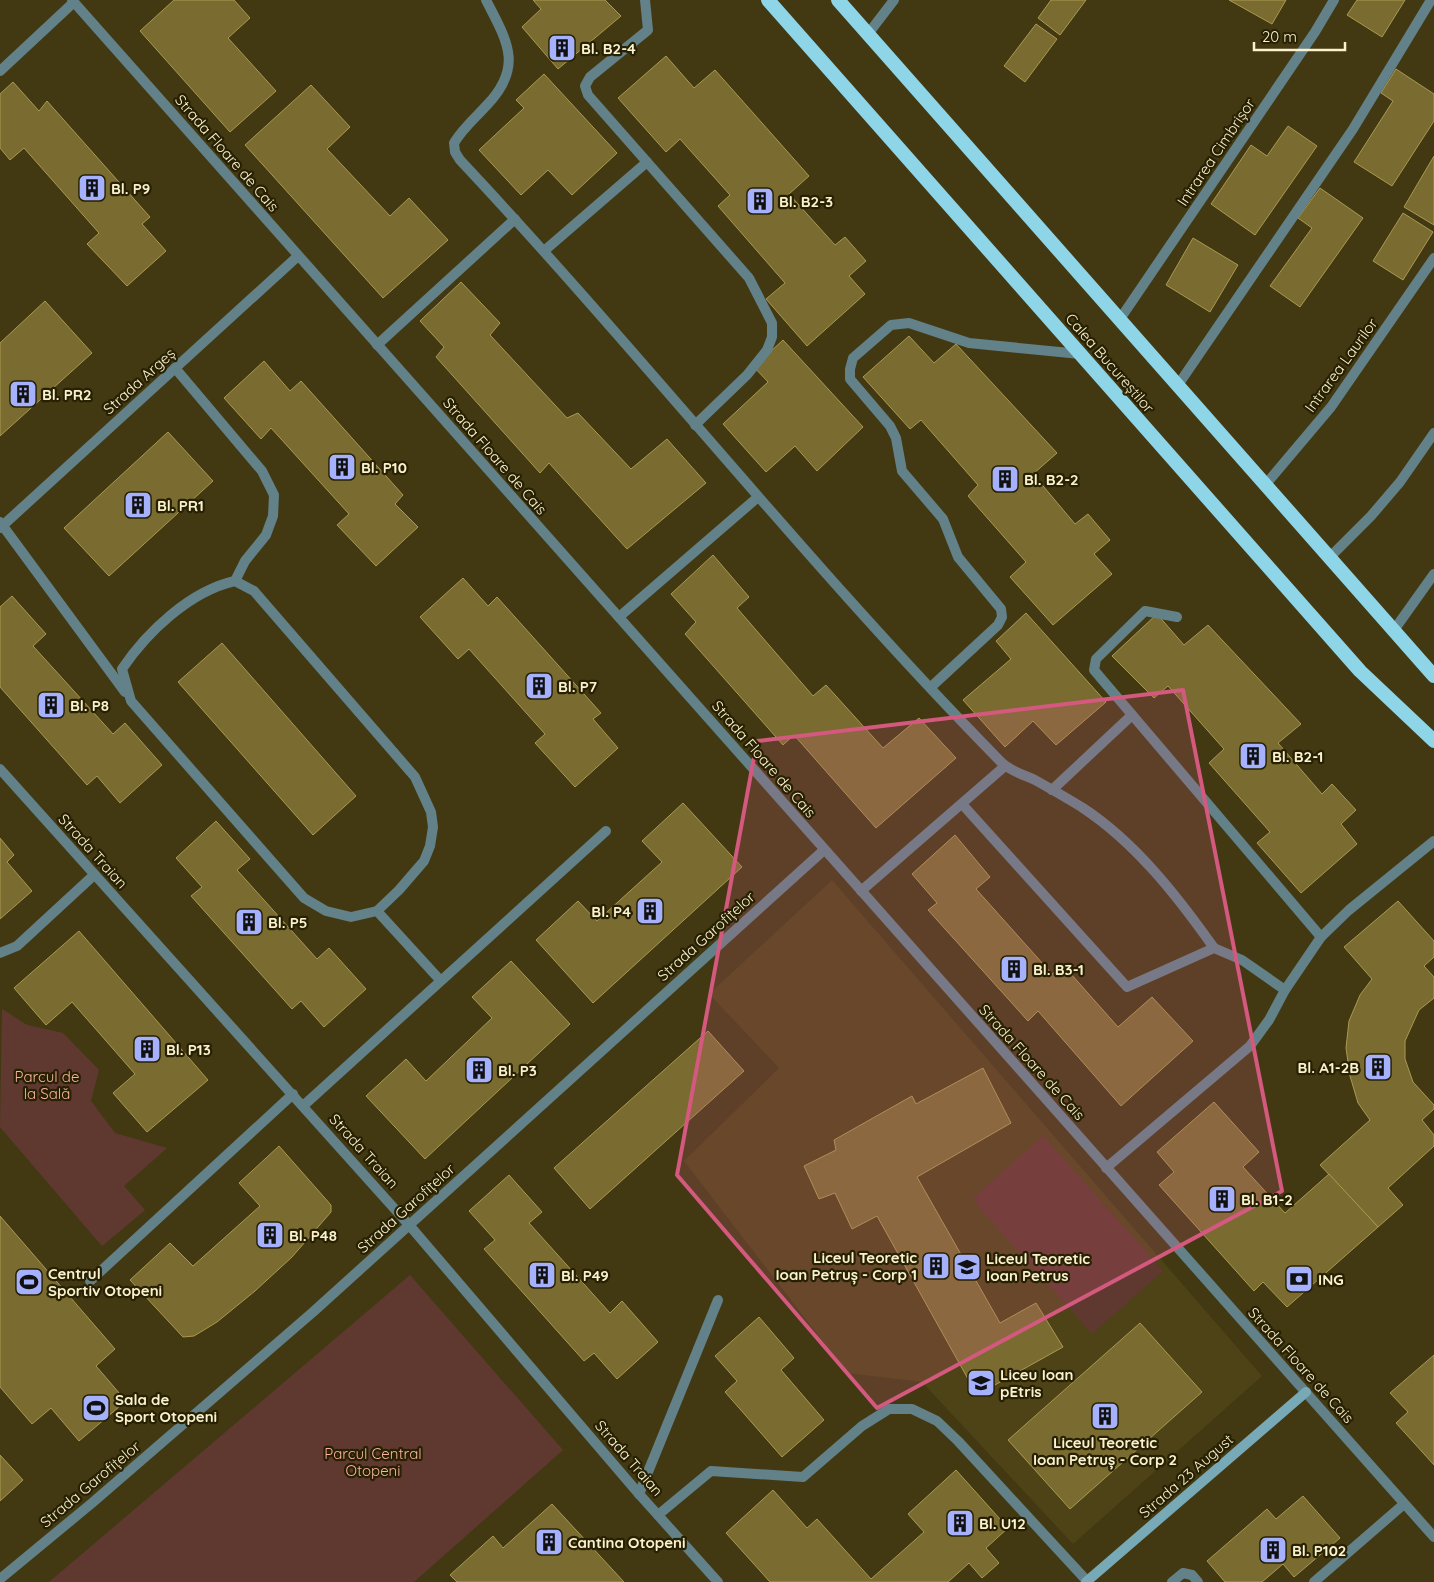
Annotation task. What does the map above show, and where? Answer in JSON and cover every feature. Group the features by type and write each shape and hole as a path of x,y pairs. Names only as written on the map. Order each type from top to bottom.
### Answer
{"highway":[{"name":"Calea Bucureștilor","path":"768,0 1360,671 1434,741"},
{"path":"838,0 1434,676"}],"main road":[{"name":"Strada 23 August","path":"1086,1582 1306,1392"}],"street":[{"path":"486,0 502,32 510,65 493,98 458,136 454,143 455,152 544,251 758,497 1004,766 1083,808 1116,832 1150,868 1214,948 1242,960 1285,990"},
{"path":"645,0 648,30 590,77 585,86 588,96 749,278 772,323 772,337 766,350 747,375 695,425"},
{"path":"868,34 894,0"},
{"name":"Intrarea Cimbrișor","path":"1120,319 1316,32 1334,0"},
{"path":"1178,384 1353,129 1432,0"},
{"path":"0,71 73,1"},
{"name":"Strada Floare de Cais","path":"73,1 1404,1504 1430,1525 1434,1537"},
{"path":"544,251 647,162"},
{"path":"377,345 515,219"},
{"name":"Strada Argeș","path":"1,525 298,256"},
{"name":"Intrarea Laurilor","path":"1266,484 1331,407 1434,258"},
{"path":"931,688 998,625 1002,617 1001,609 958,557 943,519 905,476 893,432 850,379 853,358 891,325 909,323 969,343 1080,354"},
{"path":"175,368 262,471 274,495 273,516 266,535 245,562 235,581"},
{"path":"1330,557 1371,516 1400,482 1434,433"},
{"path":"619,617 758,497"},
{"path":"1,525 131,701 304,898 326,911 351,917 377,911 424,861 430,846 433,827 431,812 415,777 254,591 235,581 218,585 191,599 137,647 122,669 131,701"},
{"path":"1394,630 1434,574"},
{"path":"1177,617 1145,612 1096,659 1094,670 1321,937"},
{"path":"1052,790 1132,715"},
{"path":"861,891 1004,766"},
{"name":"Strada Traian","path":"0,770 410,1226 639,1494 718,1582"},
{"path":"962,804 1127,987 1214,948"},
{"path":"303,1106 606,831"},
{"path":"1106,1168 1250,1046 1270,1020 1285,990 1321,937 1382,881 1434,841"},
{"name":"Strada Garofițelor","path":"0,1579 100,1497 313,1312 824,850"},
{"path":"0,952 17,946 94,875"},
{"path":"377,911 440,980"},
{"path":"90,1282 293,1094"},
{"path":"639,1494 718,1300"},
{"path":"658,1515 710,1471 803,1477 862,1426 889,1409 912,1409 937,1421 958,1441 1086,1582"},
{"path":"1314,1582 1404,1504"},
{"path":"1172,1582 1183,1573 1192,1575 1198,1582"}],"highlighted area":[{"path":"1183,690 1282,1191 877,1408 677,1175 757,741"}],"shaded area":[{"name":"Liceul Teoretic Ioan Petrus","path":"832,880 1262,1376 1073,1544 922,1382 847,1373 684,1161 779,1068 709,994"}],"green space":[{"name":"Parcul de la Sală","path":"2,1009 27,1025 63,1033 99,1070 91,1101 115,1133 167,1148 124,1186 145,1210 102,1246 0,1127"},
{"path":"1043,1136 1163,1271 1092,1334 972,1199"},
{"name":"Parcul Central Otopeni","path":"410,1275 563,1450 414,1582 49,1582"}],"building":[{"path":"174,0 234,0 250,18 228,38 276,91 230,132 140,31"},
{"name":"Bl. B2-4","path":"533,0 605,0 621,16 558,69 522,27 541,9"},
{"path":"1051,0 1086,0 1060,35 1038,18"},
{"path":"1229,0 1286,0 1272,24"},
{"path":"1357,0 1405,0 1382,37 1347,15"},
{"path":"1036,24 1057,39 1025,82 1004,66"},
{"name":"Bl. B2-3","path":"666,56 694,88 715,70 809,176 789,194 835,245 845,237 866,261 849,276 865,294 807,346 766,299 785,283 718,206 730,195 680,139 666,152 618,98"},
{"path":"1396,69 1434,94 1434,121 1392,186 1354,162 1393,101 1381,93"},
{"path":"544,74 617,153 572,195 548,170 521,195 479,150 524,108 516,100"},
{"name":"Bl. P9","path":"13,82 39,111 47,101 150,217 142,224 166,251 127,286 87,244 99,233 24,148 10,160 0,148 0,94"},
{"path":"311,85 350,127 327,149 390,216 409,198 448,240 383,298 245,145"},
{"path":"1288,126 1317,146 1255,235 1211,204 1251,145 1267,156"},
{"path":"1434,156 1434,225 1404,207"},
{"path":"1320,188 1363,218 1300,307 1270,286 1312,228 1298,218"},
{"path":"1403,213 1433,232 1403,280 1373,261"},
{"path":"1193,238 1238,265 1210,312 1166,285"},
{"path":"461,282 500,323 490,335 567,418 578,413 631,469 667,439 706,483 627,549 549,463 540,473 436,357 444,347 420,321"},
{"name":"Bl. PR2","path":"45,301 92,353 0,436 0,343"},
{"name":"Bl. B2-2","path":"909,336 934,363 956,344 1057,453 1033,474 1075,524 1088,514 1110,540 1094,554 1112,574 1053,625 1010,577 1026,562 968,496 978,485 921,420 910,429 863,377"},
{"path":"783,340 863,427 817,471 795,446 766,472 723,424 768,382 754,367"},
{"name":"Bl. P10","path":"264,361 290,391 301,381 403,495 395,504 418,527 376,566 337,525 349,514 271,428 261,439 224,398"},
{"name":"Bl. PR1","path":"168,432 213,481 109,576 64,528"},
{"path":"713,555 749,597 737,608 813,696 826,685 883,748 919,718 956,758 876,828 794,735 783,745 685,634 696,622 671,594"},
{"name":"Bl. P7","path":"463,578 488,606 497,597 601,713 593,719 618,748 575,787 535,743 545,734 469,649 458,659 420,617"},
{"name":"Bl. P8","path":"12,596 46,634 33,646 113,734 125,723 162,765 120,803 97,776 87,785 0,687 0,607"},
{"path":"1026,613 1106,702 1056,745 1033,721 1005,747 963,700 1011,659 996,641"},
{"name":"Bl. B2-1","path":"1157,614 1184,645 1208,625 1301,724 1278,743 1322,794 1332,784 1356,810 1341,824 1357,844 1301,893 1257,843 1270,832 1209,763 1224,749 1168,686 1154,698 1112,656"},
{"path":"222,643 356,796 313,835 178,682"},
{"name":"Bl. P4","path":"683,803 742,867 593,1003 536,940 578,901 597,921 662,862 642,841"},
{"name":"Bl. P5","path":"216,821 250,859 237,870 317,959 329,948 366,989 324,1027 301,1001 292,1009 191,896 202,887 176,858"},
{"name":"Bl. B3-1","path":"955,835 990,877 976,889 1052,974 1063,965 1118,1027 1152,997 1193,1041 1121,1106 1038,1011 1028,1021 928,910 937,903 912,874"},
{"path":"0,838 14,855 7,862 32,891 0,919"},
{"name":"Bl. A1-2B","path":"1398,901 1434,941 1434,957 1424,966 1434,977 1434,998 1419,1010 1405,1041 1405,1059 1413,1082 1434,1105 1434,1109 1422,1120 1434,1135 1434,1146 1388,1188 1403,1205 1378,1227 1320,1165 1370,1120 1358,1103 1350,1076 1346,1048 1349,1021 1360,995 1372,979 1344,947"},
{"name":"Bl. P13","path":"79,931 208,1080 147,1132 113,1093 135,1074 72,1002 46,1025 14,988"},
{"name":"Bl. P3","path":"511,961 570,1024 425,1159 366,1096 406,1059 426,1081 492,1018 472,997"},
{"path":"708,1031 744,1071 590,1209 554,1168"},
{"name":"Liceul Teoretic Ioan Petruș - Corp 1","path":"983,1068 1011,1123 917,1177 1000,1323 1036,1303 1063,1347 977,1395 877,1216 852,1229 835,1193 819,1199 804,1166 836,1150 834,1140 912,1096 916,1104"},
{"name":"Bl. B1-2","path":"1214,1102 1259,1152 1243,1167 1285,1213 1329,1174 1378,1227 1287,1307 1263,1282 1254,1291 1159,1185 1174,1172 1157,1152"},
{"name":"Bl. P48","path":"279,1146 331,1205 331,1212 292,1257 255,1291 217,1322 194,1336 183,1337 130,1280 170,1243 193,1266 260,1206 239,1183"},
{"name":"Bl. P49","path":"509,1175 542,1212 529,1223 610,1313 622,1301 658,1342 617,1379 594,1353 584,1361 484,1249 495,1240 469,1211"},
{"name":"Centrul Sportiv Otopeni","path":"0,1216 115,1349 96,1366 126,1401 79,1441 51,1408 32,1424 0,1387"},
{"path":"759,1317 794,1358 781,1370 824,1420 782,1457 725,1392 737,1381 715,1356"},
{"name":"Liceul Teoretic Ioan Petruș - Corp 2","path":"1140,1323 1202,1392 1070,1509 1008,1440"},
{"path":"1434,1355 1434,1465 1396,1423 1408,1412 1390,1393"},
{"path":"0,1455 23,1480 0,1501"},
{"name":"Bl. U12","path":"956,1470 1008,1528 986,1548 999,1563 982,1578 969,1563 948,1582 770,1582 726,1533 773,1490 807,1528 817,1519 871,1579 924,1532 908,1514"},
{"name":"Bl. P102","path":"1303,1496 1340,1538 1294,1577 1283,1564 1262,1582 1225,1582 1207,1561 1267,1509 1276,1519"},
{"name":"Cantina Otopeni","path":"552,1504 624,1582 457,1582 450,1575 493,1536 503,1548"}],"place":[{"name":"Bl. B2-4","path":"562,48"},
{"name":"Bl. P9","path":"92,188"},
{"name":"Bl. B2-3","path":"760,201"},
{"name":"Bl. PR2","path":"23,394"},
{"name":"Bl. P10","path":"342,467"},
{"name":"Bl. B2-2","path":"1005,479"},
{"name":"Bl. PR1","path":"138,505"},
{"name":"Bl. P7","path":"539,686"},
{"name":"Bl. P8","path":"51,705"},
{"name":"Bl. B2-1","path":"1253,756"},
{"name":"Bl. P4","path":"650,911"},
{"name":"Bl. P5","path":"249,922"},
{"name":"Bl. B3-1","path":"1014,969"},
{"name":"Bl. P13","path":"147,1049"},
{"name":"Bl. A1-2B","path":"1378,1067"},
{"name":"Bl. P3","path":"479,1070"},
{"name":"Bl. B1-2","path":"1222,1199"},
{"name":"Bl. P48","path":"270,1235"},
{"name":"Liceul Teoretic Ioan Petruș - Corp 1","path":"936,1266"},
{"name":"Liceul Teoretic Ioan Petrus","path":"967,1267"},
{"name":"Bl. P49","path":"542,1275"},
{"name":"ING","path":"1299,1279"},
{"name":"Centrul Sportiv Otopeni","path":"29,1282"},
{"name":"Liceu Ioan pEtris","path":"981,1383"},
{"name":"Sala de Sport Otopeni","path":"96,1408"},
{"name":"Liceul Teoretic Ioan Petruș - Corp 2","path":"1105,1416"},
{"name":"Bl. U12","path":"960,1523"},
{"name":"Cantina Otopeni","path":"549,1542"},
{"name":"Bl. P102","path":"1273,1550"}]}
